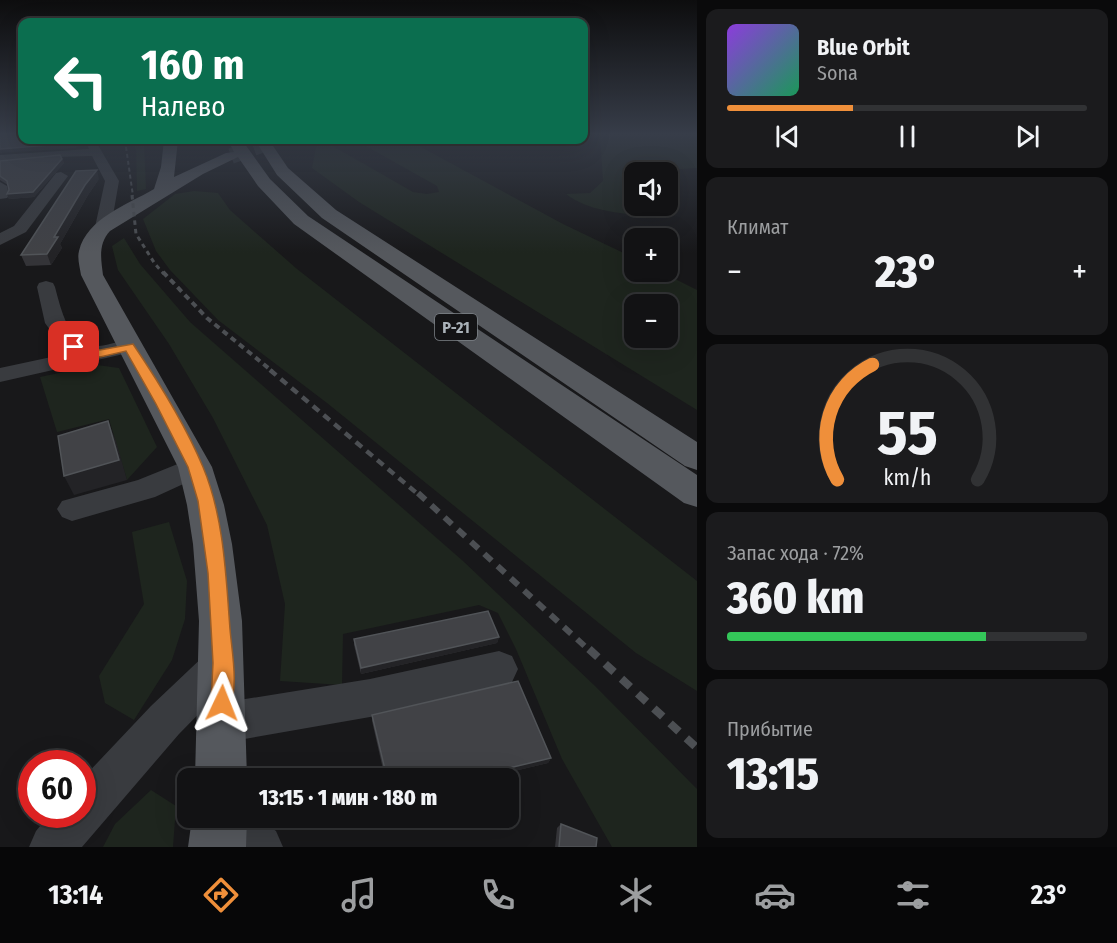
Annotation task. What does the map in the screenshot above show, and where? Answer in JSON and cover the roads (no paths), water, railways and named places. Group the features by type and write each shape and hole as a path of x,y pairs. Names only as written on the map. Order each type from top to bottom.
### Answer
{"main road":[{"path":"162,192 167,175"},
{"path":"191,175 103,227 96,234 89,253 92,275 115,350 163,404 195,467 206,501 217,573 223,663 221,723 224,768"},
{"name":"Р-21","path":"259,175 301,220 697,493"},
{"name":"Р-21","path":"284,175 293,185 329,214 697,459"}],"lane":[{"path":"0,240 20,229 61,176 57,175"},
{"path":"103,227 112,181 108,175"},
{"path":"46,287 55,323 74,347 115,350"},
{"path":"0,375 115,350"},
{"path":"72,509 145,489 195,467"},
{"path":"96,797 165,720 223,663"},
{"path":"221,723 370,698 499,669"},
{"path":"52,847 69,828"}],"railway":[{"path":"130,175 133,196"},
{"path":"132,195 136,234 164,274"},
{"path":"163,272 207,318 272,371"},
{"path":"270,370 419,495"},
{"path":"418,493 590,651"},
{"path":"589,649 697,748"}]}
